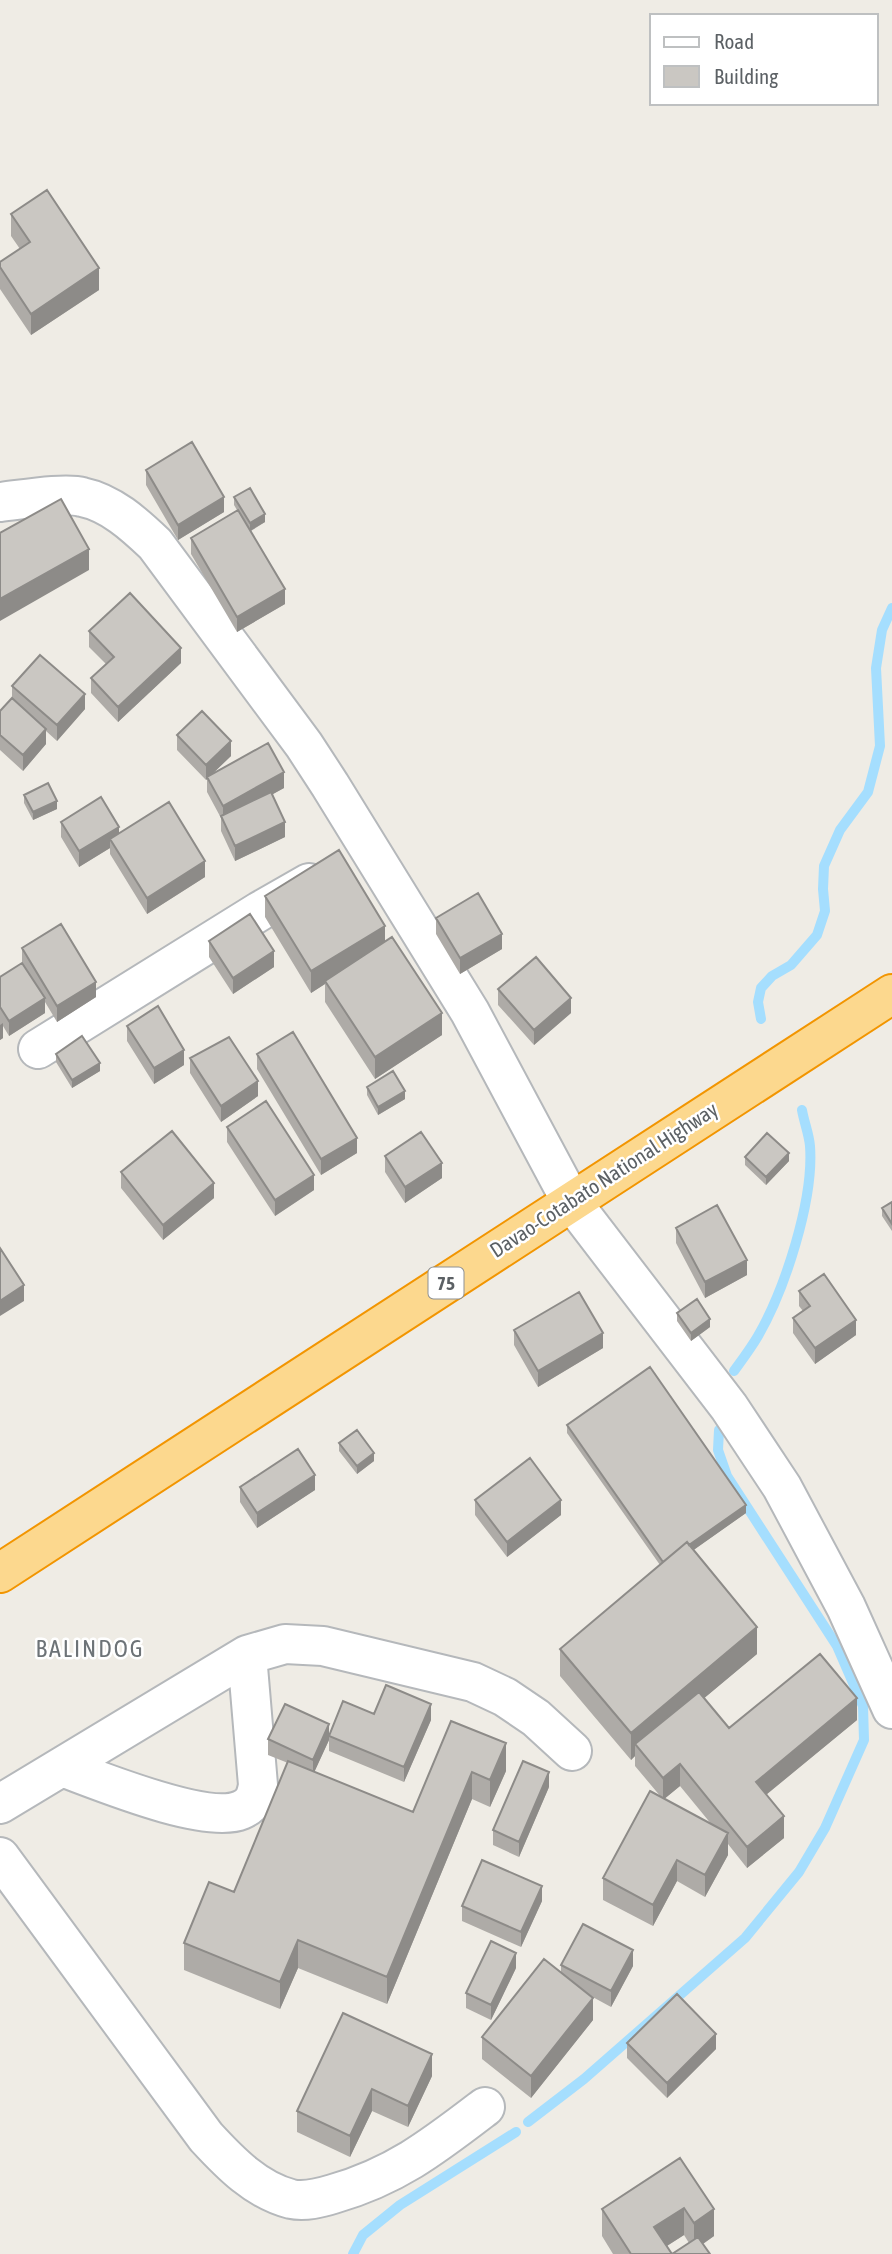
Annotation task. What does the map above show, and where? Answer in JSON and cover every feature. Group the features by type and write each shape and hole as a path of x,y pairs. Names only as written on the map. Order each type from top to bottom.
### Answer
{"highway":[{"name":"Davao-Cotabato National Highway","path":"0,1573 892,994"}],"street":[{"path":"0,502 80,496 109,507 135,525 155,544 304,745 470,1012 571,1201 729,1407 782,1487 846,1607 892,1709"},
{"path":"38,1049 260,911 369,850"},
{"path":"0,1804 247,1655 285,1644 323,1646 473,1682 505,1697 572,1751"},
{"path":"62,1767 134,1793 194,1810 228,1814 249,1806 254,1801 258,1784 247,1655"},
{"path":"0,1857 206,2137 230,2163 261,2186 293,2200 316,2199 361,2186 398,2169 432,2148 485,2107"}],"building":[{"path":"47,190 99,268 31,314 0,267 0,262 30,242 11,214"},
{"path":"192,442 224,497 178,525 146,470"},
{"path":"250,488 265,514 250,523 234,497"},
{"path":"61,499 89,549 0,599 0,533"},
{"path":"238,510 285,589 237,617 191,538"},
{"path":"130,593 181,648 118,707 91,678 114,657 89,631"},
{"path":"40,655 85,694 57,725 12,686"},
{"path":"12,698 46,729 23,755 0,735 0,711"},
{"path":"202,711 231,741 206,765 177,735"},
{"path":"268,743 284,772 223,806 207,777"},
{"path":"48,783 57,801 33,812 24,795"},
{"path":"271,792 285,822 235,846 221,816"},
{"path":"101,797 119,827 79,851 61,822"},
{"path":"169,802 205,861 147,898 110,839"},
{"path":"339,850 385,926 311,971 265,896"},
{"path":"478,893 502,934 460,958 436,918"},
{"path":"250,914 274,951 233,978 209,941"},
{"path":"61,924 96,982 57,1006 22,948"},
{"path":"392,937 442,1013 375,1057 325,981"},
{"path":"536,957 571,998 534,1030 498,989"},
{"path":"22,963 45,998 9,1021 0,1007 0,977"},
{"path":"158,1006 184,1050 154,1068 127,1026"},
{"path":"293,1032 357,1138 321,1159 257,1054"},
{"path":"82,1036 100,1063 72,1080 56,1054"},
{"path":"229,1037 258,1081 221,1106 190,1058"},
{"path":"393,1071 405,1091 378,1107 367,1087"},
{"path":"266,1101 314,1175 275,1200 227,1127"},
{"path":"172,1131 214,1183 163,1225 121,1172"},
{"path":"421,1132 442,1163 405,1187 385,1156"},
{"path":"767,1133 789,1153 766,1177 745,1157"},
{"path":"892,1202 892,1224 882,1208"},
{"path":"717,1205 747,1260 705,1282 676,1228"},
{"path":"0,1248 24,1285 0,1301"},
{"path":"824,1274 856,1320 815,1348 793,1318 810,1306 799,1291"},
{"path":"579,1292 603,1333 538,1371 514,1330"},
{"path":"697,1299 710,1319 691,1333 677,1313"},
{"path":"650,1367 746,1505 689,1545 687,1542 663,1562 567,1425"},
{"path":"357,1430 374,1453 357,1466 339,1443"},
{"path":"298,1449 315,1475 257,1513 240,1487"},
{"path":"530,1458 561,1500 507,1542 475,1500"},
{"path":"687,1542 757,1627 631,1733 560,1649"},
{"path":"820,1654 857,1698 756,1782 784,1816 747,1847 680,1764 663,1778 635,1744 699,1692 729,1728"},
{"path":"386,1685 431,1704 404,1767 329,1736 343,1701 374,1714"},
{"path":"285,1704 329,1724 313,1760 268,1739"},
{"path":"451,1721 506,1743 490,1780 472,1772 387,1977 298,1940 280,1982 184,1943 209,1882 234,1892 288,1761 413,1812"},
{"path":"523,1761 549,1772 519,1842 493,1830"},
{"path":"650,1791 728,1833 705,1875 677,1860 653,1905 603,1878"},
{"path":"482,1860 542,1886 521,1932 462,1906"},
{"path":"583,1924 633,1950 611,1991 561,1965"},
{"path":"491,1941 516,1953 491,2005 466,1993"},
{"path":"544,1959 593,1998 531,2076 482,2037"},
{"path":"677,1994 716,2034 667,2083 627,2043"},
{"path":"343,2013 432,2054 408,2106 372,2089 350,2136 297,2111"},
{"path":"680,2158 714,2209 694,2223 684,2208 654,2227 672,2254 631,2254 602,2209"},
{"path":"698,2237 710,2254 672,2254"}],"waterway":[{"path":"761,1019 758,1002 761,988 772,976 791,965 817,935 825,911 824,866 840,830 868,792 880,746 876,668 882,630 892,608"},
{"path":"734,1371 768,1317 796,1244 810,1168 809,1142 802,1110"},
{"path":"528,2122 584,2079 745,1938 799,1872 825,1828 864,1740 863,1706 837,1646 727,1476 718,1450 719,1430"},
{"path":"353,2254 363,2235 400,2205 516,2132"}],"district":[{"name":"BALINDOG","path":"90,1649"}]}
